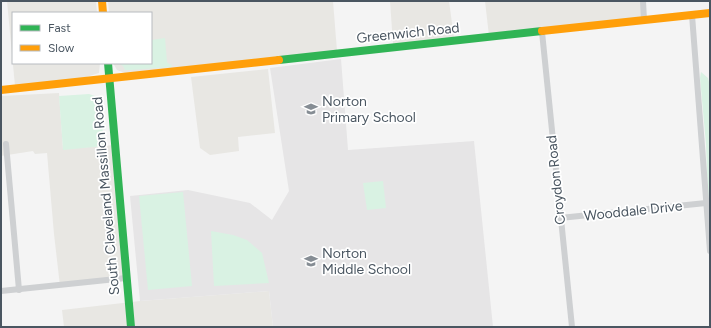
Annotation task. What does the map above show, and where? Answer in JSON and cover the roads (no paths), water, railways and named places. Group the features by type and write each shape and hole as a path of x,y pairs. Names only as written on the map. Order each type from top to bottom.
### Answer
{"main road":[{"path":"102,1 103,12"},
{"name":"Greenwich Road","path":"1,90 710,13"},
{"name":"South Cleveland Massillon Road","path":"108,64 130,327"}],"street":[{"path":"643,1 644,20"},
{"path":"692,15 710,251"},
{"name":"Croydon Road","path":"542,32 572,327"},
{"path":"6,144 19,290"},
{"name":"Wooddale Drive","path":"560,218 706,203"},
{"path":"1,291 126,278"}],"place":[{"name":"Norton Primary School","path":"311,109"},
{"name":"Norton Middle School","path":"311,261"}]}
